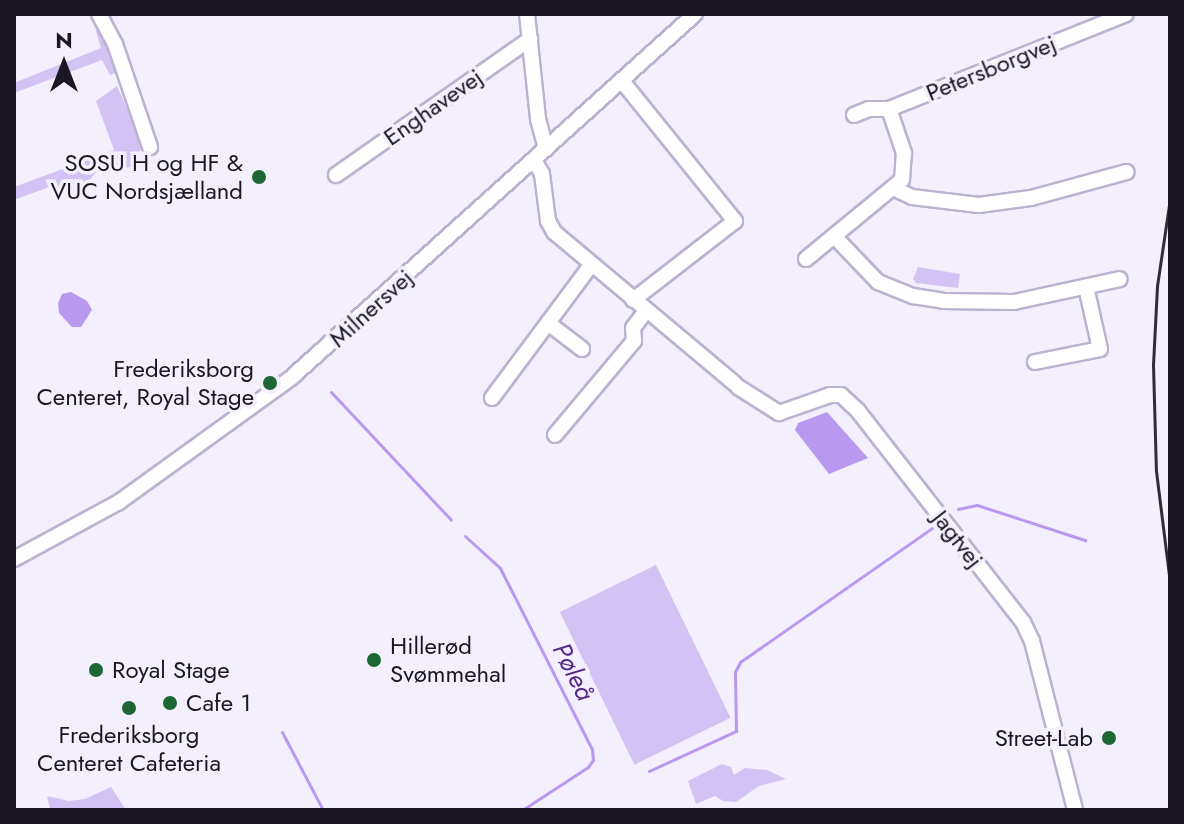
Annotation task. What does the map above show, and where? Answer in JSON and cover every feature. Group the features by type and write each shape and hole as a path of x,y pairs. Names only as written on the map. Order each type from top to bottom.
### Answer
{"street":[{"path":"99,14 115,44 150,147"},
{"path":"527,14 538,119 546,149"},
{"name":"Milnersvej","path":"14,559 108,509 270,395 695,14"},
{"name":"Petersborgvej","path":"854,115 869,109 889,109 1126,14"},
{"name":"Enghavevej","path":"336,175 530,39"},
{"path":"622,81 735,221 633,300"},
{"path":"806,259 895,189 902,180 905,160 889,109"},
{"path":"534,160 542,174 548,221 554,232 646,311 633,328 634,341 555,435"},
{"path":"895,189 912,197 979,205 1031,198 1127,172"},
{"path":"834,236 872,277 913,296 976,304 1001,303 1120,279"},
{"path":"492,398 591,265"},
{"path":"1035,362 1100,349 1086,287"},
{"name":"Jagtvej","path":"646,311 736,386 779,413 830,395 841,395 851,402 1023,622 1032,641 1075,810"},
{"path":"548,323 582,349"}],"shaded area":[{"path":"99,26 118,72 110,75 102,60 14,93 14,83 101,48 96,31"},
{"path":"117,86 143,145 131,167 96,172 82,190 63,194 49,187 14,200 14,187 114,150 96,101"},
{"path":"918,267 960,274 958,288 916,283 913,279"},
{"path":"71,292 87,301 92,310 81,327 72,327 59,313 58,303 62,294"},
{"path":"827,412 868,458 829,474 795,430 798,423"},
{"path":"656,565 731,718 634,765 560,612"},
{"path":"722,764 731,767 734,775 745,768 767,770 786,779 759,786 736,802 723,801 715,796 696,804 688,781"},
{"path":"111,787 126,810 50,810 47,796 69,801 85,799"}],"waterway":[{"name":"Pøleå","path":"331,392 451,520"},
{"path":"958,509 977,505 1085,540"},
{"path":"649,771 736,731 735,672 740,662 932,528"},
{"name":"Pøleå","path":"465,536 500,568 592,749 593,760 588,767 522,810"},
{"path":"282,732 323,810"}],"railway":[{"path":"1170,198 1157,286 1153,365 1156,471 1170,584"}],"place":[{"name":"SOSU H og HF & VUC Nordsjælland","path":"259,177"},
{"name":"Frederiksborg Centeret, Royal Stage","path":"270,383"},
{"name":"Hillerød Svømmehal","path":"374,660"},
{"name":"Royal Stage","path":"96,670"},
{"name":"Cafe 1","path":"170,703"},
{"name":"Frederiksborg Centeret Cafeteria","path":"129,708"},
{"name":"Street-Lab","path":"1109,738"}]}
